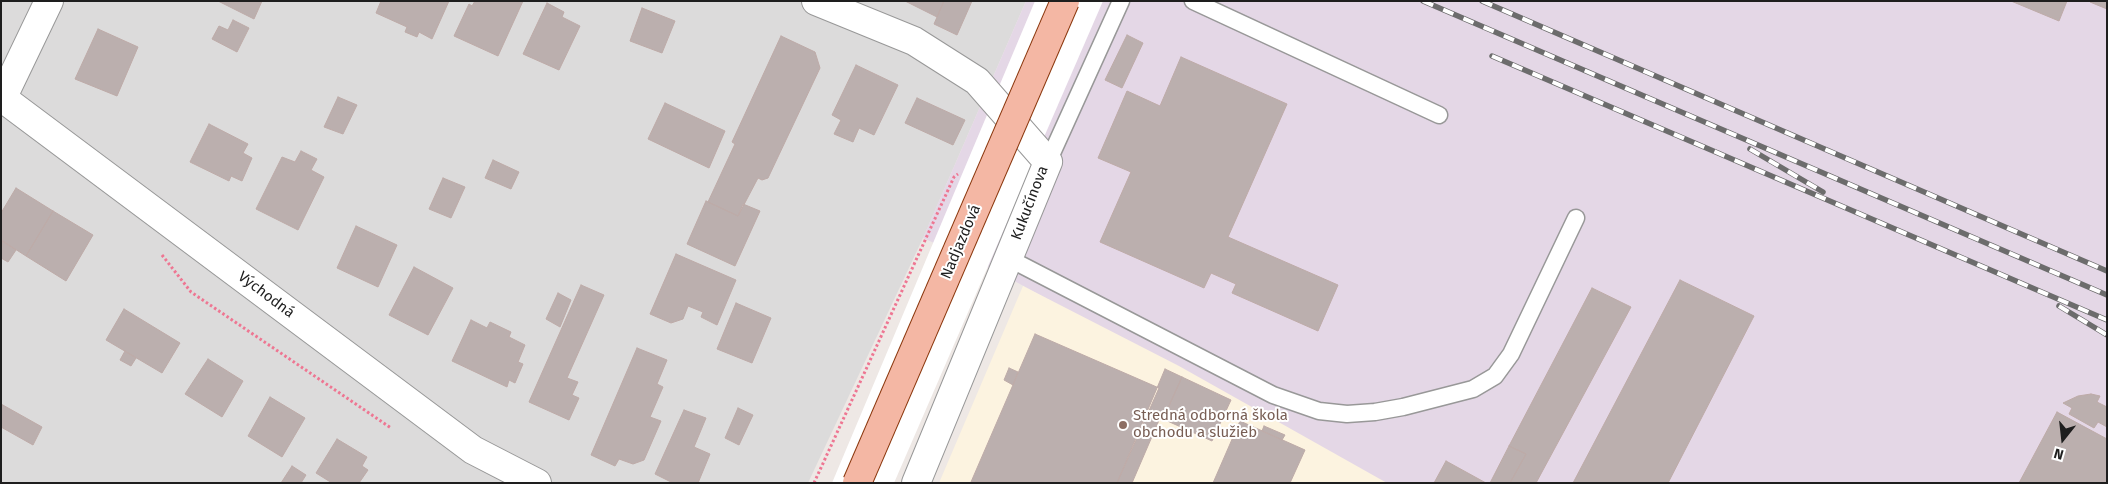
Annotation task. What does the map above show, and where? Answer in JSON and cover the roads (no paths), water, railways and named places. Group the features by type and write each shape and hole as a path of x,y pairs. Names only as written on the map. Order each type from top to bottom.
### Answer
{"main road":[{"name":"Nadjazdová","path":"857,483 1065,1"}],"street":[{"path":"2,99 49,1"},
{"name":"Kukučínova","path":"816,1 914,42 977,80 1048,162 916,483"},
{"name":"Východná","path":"2,99 473,450 537,483"}],"lane":[{"path":"1048,162 1121,1"},
{"path":"1193,1 1439,115"},
{"path":"1008,258 1273,395 1319,411 1356,413 1403,407 1473,389 1495,376 1510,354 1576,218"}],"railway":[{"path":"1423,1 2107,295"},
{"path":"1482,1 2107,271"},
{"path":"1492,56 2107,320"},
{"path":"1750,149 1823,192"},
{"path":"2059,306 2107,335"}],"place":[{"name":"Stredná odborná škola obchodu a služieb","path":"1123,425"}]}
